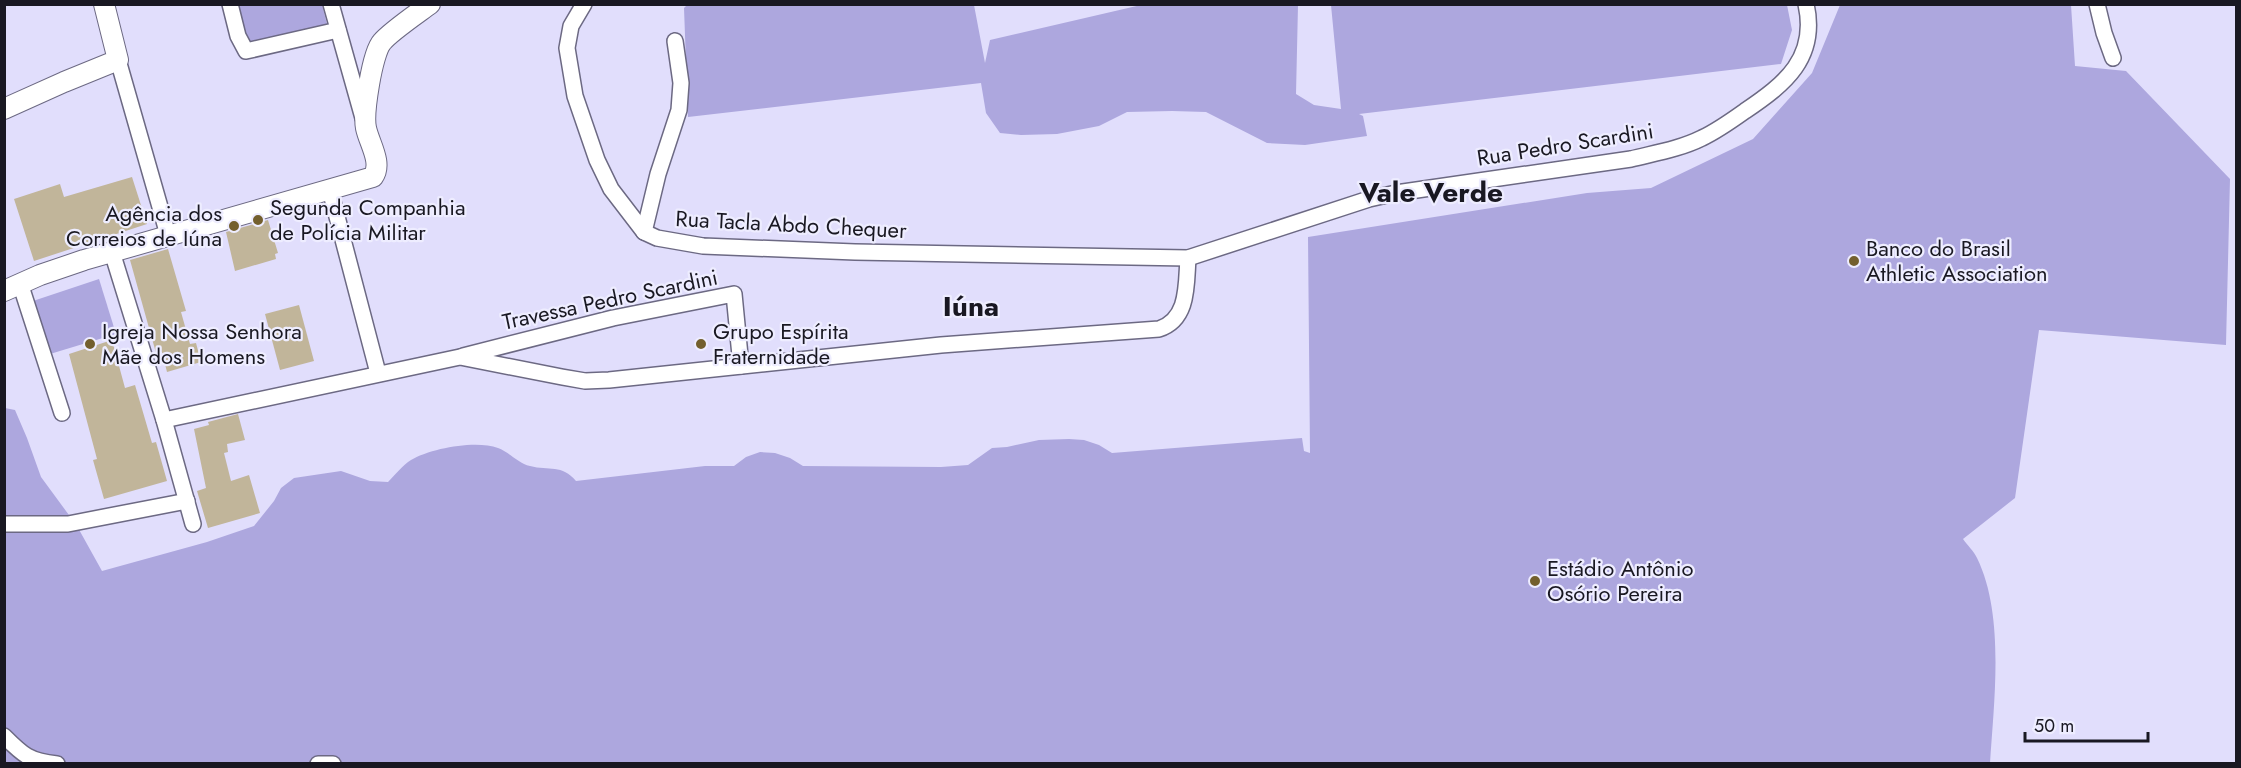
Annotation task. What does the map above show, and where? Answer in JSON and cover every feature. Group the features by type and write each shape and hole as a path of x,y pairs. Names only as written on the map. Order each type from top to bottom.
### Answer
{"street":[{"path":"104,4 168,235"},
{"path":"230,4 238,36 246,51 338,30"},
{"path":"62,413 12,287 51,271 168,235 368,180 376,173 376,162 331,4"},
{"path":"365,126 375,53 382,41 430,4"},
{"name":"Rua Tacla Abdo Chequer","path":"584,4 571,26 567,48 574,96 597,160 611,189 644,232 657,238 703,246 1188,258"},
{"name":"Rua Pedro Scardini","path":"1188,258 1369,199 1396,193 1631,159 1667,151 1701,139 1758,102 1779,86 1794,70 1808,39 1810,20 1806,4"},
{"path":"2097,4 2113,58"},
{"path":"644,232 658,174 679,110 681,83 675,41"},
{"path":"4,109 118,60"},
{"path":"330,190 378,373"},
{"path":"112,252 194,524"},
{"path":"164,420 460,357 585,381 941,345 1159,330 1170,326 1177,318 1184,303 1188,258"},
{"name":"Travessa Pedro Scardini","path":"460,357 613,318 734,294 741,366"},
{"path":"4,524 68,524 187,501"},
{"path":"4,736 22,754 57,764"},
{"path":"318,764 333,764"}],"shaded area":[{"path":"688,4 974,5 985,63 990,40 1141,5 1298,5 1296,94 1314,105 1341,109 1331,5 1787,5 1792,30 1781,64 1359,114 1363,116 1367,136 1305,145 1267,143 1206,112 1127,112 1099,126 1057,134 1000,133 986,113 981,83 688,117 684,8"},
{"path":"238,5 322,5 327,24 249,46"},
{"path":"1840,5 2071,5 2075,66 2126,71 2230,179 2226,345 2039,330 2015,498 1963,539 1977,558 1986,581 1991,605 1996,659 1990,763 5,764 5,408 15,410 41,477 77,526 102,571 207,542 254,526 274,501 281,488 294,478 341,471 370,481 388,482 408,462 430,452 454,446 478,445 498,448 526,465 560,470 576,481 705,466 734,466 746,457 760,452 775,453 803,466 941,467 968,465 992,448 1039,440 1084,440 1112,453 1302,438 1304,451 1310,453 1308,237 1587,193 1651,188 1753,139 1812,73"},
{"path":"99,279 116,334 50,354 33,301"}],"building":[{"path":"132,177 147,224 34,261 14,199 60,184 64,197"},
{"path":"268,220 278,253 275,254 276,259 235,271 226,232"},
{"path":"168,249 186,311 181,312 190,344 196,343 201,362 167,372 162,352 156,353 130,260"},
{"path":"299,305 314,361 280,370 265,314"},
{"path":"112,340 125,388 135,385 152,443 156,442 167,481 104,499 93,460 97,459 69,354"},
{"path":"238,414 245,440 227,444 228,452 224,453 231,481 249,475 260,513 208,528 197,491 206,488 194,429 209,425 208,422"}],"place":[{"name":"Segunda Companhia de Polícia Militar","path":"258,220"},
{"name":"Agência dos Correios de Iúna","path":"234,226"},
{"name":"Banco do Brasil Athletic Association","path":"1854,261"},
{"name":"Igreja Nossa Senhora Mãe dos Homens","path":"90,344"},
{"name":"Grupo Espírita Fraternidade","path":"701,344"},
{"name":"Estádio Antônio Osório Pereira","path":"1535,581"}],"district":[{"name":"Vale Verde","path":"1431,192"},
{"name":"Iúna","path":"971,306"}]}
